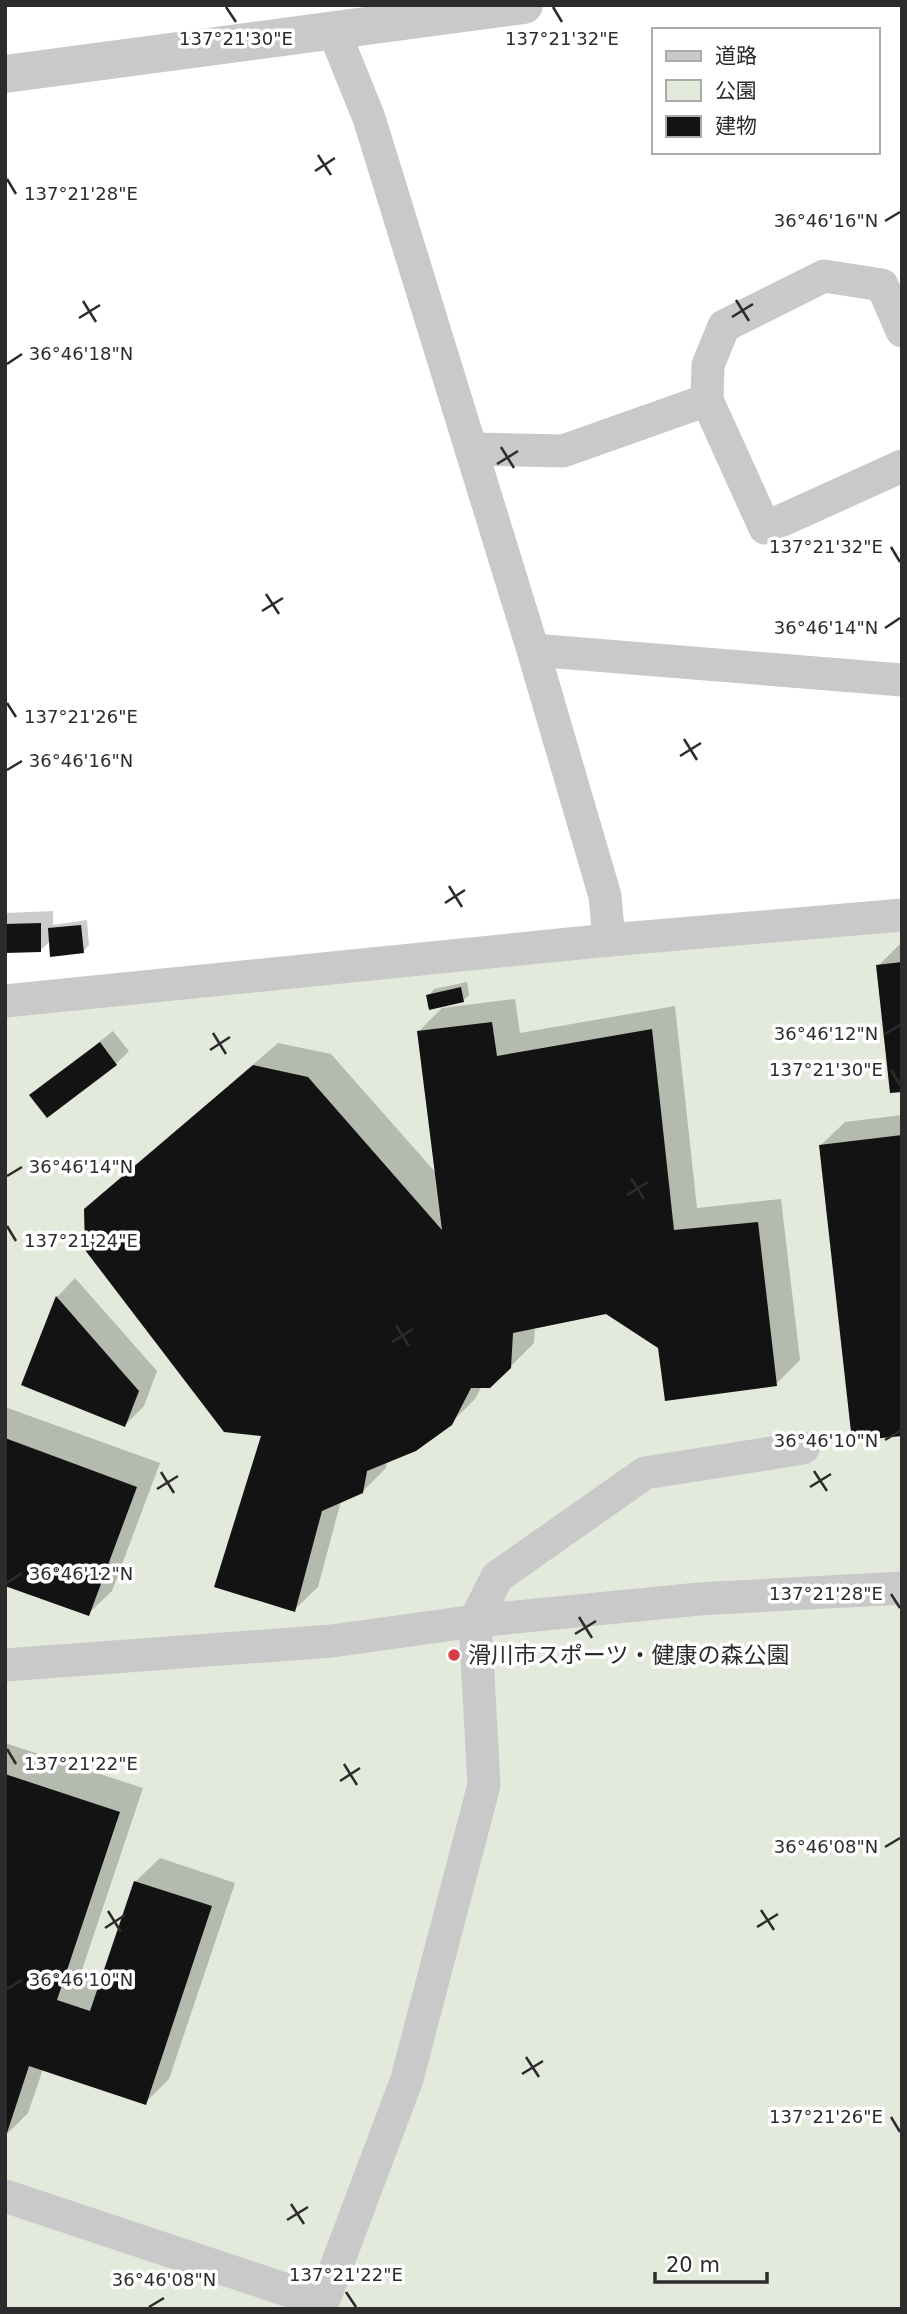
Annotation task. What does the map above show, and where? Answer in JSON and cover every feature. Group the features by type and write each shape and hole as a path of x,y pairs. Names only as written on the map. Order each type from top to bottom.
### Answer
{"street":[{"path":"5,74 524,5"},
{"path":"333,29 369,118 533,650 605,896 609,940"},
{"path":"902,331 882,285 824,276 724,326 708,365 707,400 765,528 902,466"},
{"path":"471,449 564,451 707,400"},
{"path":"533,650 902,680"},
{"path":"5,1001 609,940 902,915"},
{"path":"5,2196 322,2305 407,2079 484,1785 475,1621 497,1577 645,1473 803,1448"},
{"path":"5,1665 332,1641 475,1621 699,1599 902,1588"}],"green space":[{"name":"滑川市スポーツ・健康の森公園","path":"902,905 902,2309 5,2309 5,1001"}],"building":[{"path":"41,923 41,952 5,953 5,924"},
{"path":"81,925 84,953 50,957 48,928"},
{"path":"902,962 902,1092 890,1093 876,965"},
{"path":"461,987 464,1002 429,1010 426,995"},
{"path":"492,1022 497,1056 652,1029 674,1230 758,1222 777,1386 665,1401 658,1348 606,1314 513,1333 511,1368 490,1388 471,1388 452,1425 416,1451 367,1471 363,1493 322,1511 295,1612 214,1587 261,1436 224,1432 85,1250 84,1209 253,1065 308,1077 442,1230 417,1031"},
{"path":"100,1042 117,1065 47,1118 29,1095"},
{"path":"902,1135 902,1436 852,1441 819,1145"},
{"path":"56,1296 139,1391 125,1427 21,1385"},
{"path":"5,1438 137,1487 89,1616 5,1586"},
{"path":"5,1774 120,1812 57,2000 90,2011 134,1881 212,1906 146,2105 29,2066 6,2136"}],"place":[{"name":"滑川市スポーツ・健康の森公園","path":"454,1655"}]}
